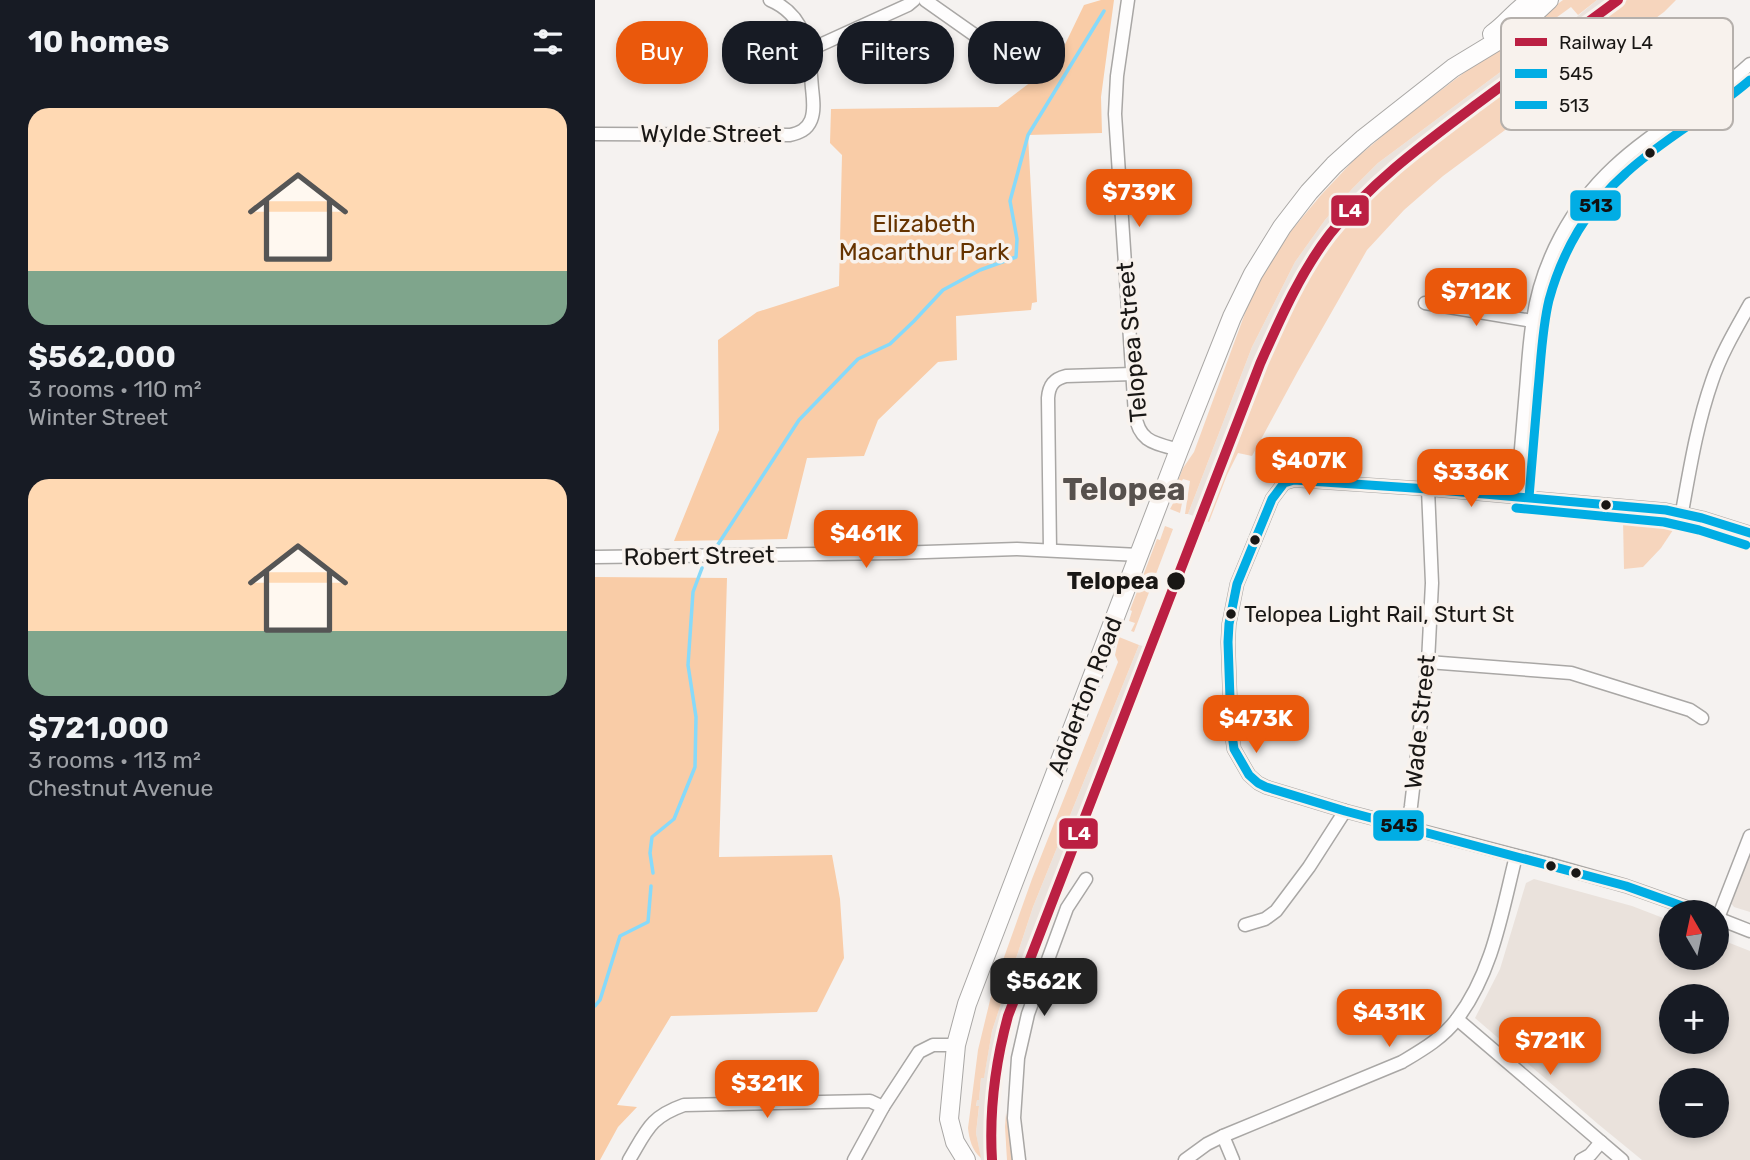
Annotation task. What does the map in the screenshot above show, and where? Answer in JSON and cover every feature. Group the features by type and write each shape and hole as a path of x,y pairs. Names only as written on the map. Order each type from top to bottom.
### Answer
{"main road":[{"name":"Adderton Road","path":"1511,18 1532,0"},
{"name":"Adderton Road","path":"1530,18 1549,0"},
{"name":"Adderton Road","path":"1453,68 1471,46 1501,28"},
{"name":"Adderton Road","path":"966,1160 955,1142 949,1119 956,1045 963,1018 975,980 1232,317 1253,274 1282,227 1334,165 1453,68 1501,39"}],"street":[{"name":"Wylde Street","path":"770,0 787,10 796,21"},
{"path":"823,44 914,0"},
{"path":"925,0 968,30"},
{"name":"Telopea Street","path":"1128,0 1117,76 1115,114 1135,414 1141,434 1153,442 1179,450"},
{"path":"1733,79 1750,64"},
{"name":"Wylde Street","path":"595,134 790,135 807,128 812,119 812,84"},
{"path":"1517,496 1532,321 1545,270 1557,244 1592,190 1614,167 1662,130"},
{"path":"1425,303 1532,321"},
{"path":"1682,512 1699,422 1712,380 1727,344 1750,304"},
{"path":"1050,550 1050,386 1066,376 1133,374"},
{"path":"1666,900 1626,886 1345,811 1258,783 1249,775 1234,749 1231,727 1228,642 1235,590 1272,499 1284,483 1294,480 1517,496 1682,512 1750,533"},
{"name":"Wade Street","path":"1407,828 1428,662 1432,583 1428,489"},
{"name":"Robert Street","path":"595,557 1017,549 1139,555"},
{"path":"1428,662 1571,673 1690,710 1702,718"},
{"path":"1245,925 1265,919 1276,911 1309,867 1345,811"},
{"path":"1724,900 1750,836"},
{"path":"1185,1160 1223,1136 1402,1062 1433,1042 1457,1019 1484,971 1516,856"},
{"path":"1019,1160 1014,1118 1018,1058 1028,1014 1067,908 1086,879"},
{"path":"1729,923 1750,931"},
{"path":"1457,1019 1622,1160"},
{"path":"854,1160 883,1107 919,1052 933,1045 956,1045"},
{"path":"629,1160 651,1123 670,1110 684,1105 870,1101 883,1107"},
{"path":"1223,1136 1233,1160"},
{"path":"1581,1160 1590,1155 1601,1142"}],"shaded area":[{"path":"1563,0 1597,0 1578,15 1571,7 1556,18 1539,18"},
{"path":"1597,0 1627,0 1604,18 1575,18"},
{"path":"1627,0 1676,0 1656,18 1604,18"},
{"path":"1498,47 1501,50 1501,72 1378,163 1325,220 1295,262 1252,347 1188,514 1185,514 1190,481 1183,479 1171,498 1183,468 1194,452 1248,305 1264,273 1291,231 1354,160 1399,122"},
{"path":"1501,72 1501,92 1407,163 1339,232 1312,270 1268,361 1205,520 1188,514 1252,347 1295,262 1325,220 1378,163"},
{"path":"1501,92 1501,130 1505,130 1443,176 1404,210 1367,250 1252,456 1238,453 1209,522 1205,520 1283,328 1322,255 1353,216 1383,186"},
{"path":"1184,483 1186,484 1180,513 1170,509"},
{"path":"1623,520 1675,527 1661,548 1643,567 1624,569"},
{"path":"1165,526 1173,529 1134,632 1131,631 1135,623 1129,621 1130,610 1157,539 1160,540"},
{"path":"1119,637 1139,645 1033,907 992,1031 976,1106 979,1106 976,1133 981,1158 973,1148 968,1128 978,1050 993,988 1032,879 1118,662 1115,655"},
{"path":"1139,645 1153,649 1146,671 1149,673 1134,703 1018,1003 1005,1047 996,1096 997,1160 981,1160 976,1133 979,1107 976,1107 992,1031 1033,907"},
{"path":"1750,851 1750,912 1734,907 1730,902"},
{"path":"1534,879 1632,906 1659,916 1659,970 1729,970 1729,943 1750,951 1750,1160 1642,1160 1475,1018 1500,969 1526,883"},
{"path":"1006,1113 1013,1160 1007,1160"}],"green space":[{"name":"Elizabeth Macarthur Park","path":"1101,0 1114,0 1101,97 1102,133 1028,135 1037,302 1032,303 1031,310 956,316 957,360 938,362 878,420 864,456 807,458 787,539 674,541 719,430 718,340 757,312 839,286 842,155 830,143 831,109 998,107 1028,84 1065,84 1065,44 1084,5"},
{"path":"595,577 727,578 719,857 832,855 840,899 844,958 817,1012 671,1016 617,1105 637,1107 618,1127 600,1160 595,1160"}],"waterway":[{"path":"715,549 799,420 858,359 890,344 943,290 980,270 1016,257 1017,239 1010,201 1028,135 1104,11"},
{"path":"653,873 650,853 652,837 674,819 695,767 696,717 688,665 693,592 702,568"},
{"path":"595,1006 600,1000 620,936 648,922 651,886"}],"rail line":[{"name":"L4","path":"1594,18 1618,0"},
{"name":"L4","path":"992,1160 994,1088 1008,1016 1260,364 1283,313 1319,249 1363,197 1399,164 1501,86"}],"transit line":[{"name":"513","path":"1733,94 1750,80"},
{"name":"513","path":"1529,497 1545,322 1554,282 1561,265 1588,215 1612,186 1656,148 1682,130"},
{"name":"545","path":"1665,900 1626,886 1345,811 1258,783 1249,775 1234,749 1231,727 1228,642 1237,584 1272,499 1284,483 1294,480 1666,510 1750,533"},
{"name":"513","path":"1516,508 1664,522 1746,545"}],"place":[{"name":"Telopea","path":"1176,581"},
{"name":"Telopea Light Rail, Sturt St","path":"1231,614"}],"district":[{"name":"Telopea","path":"1124,489"}]}
